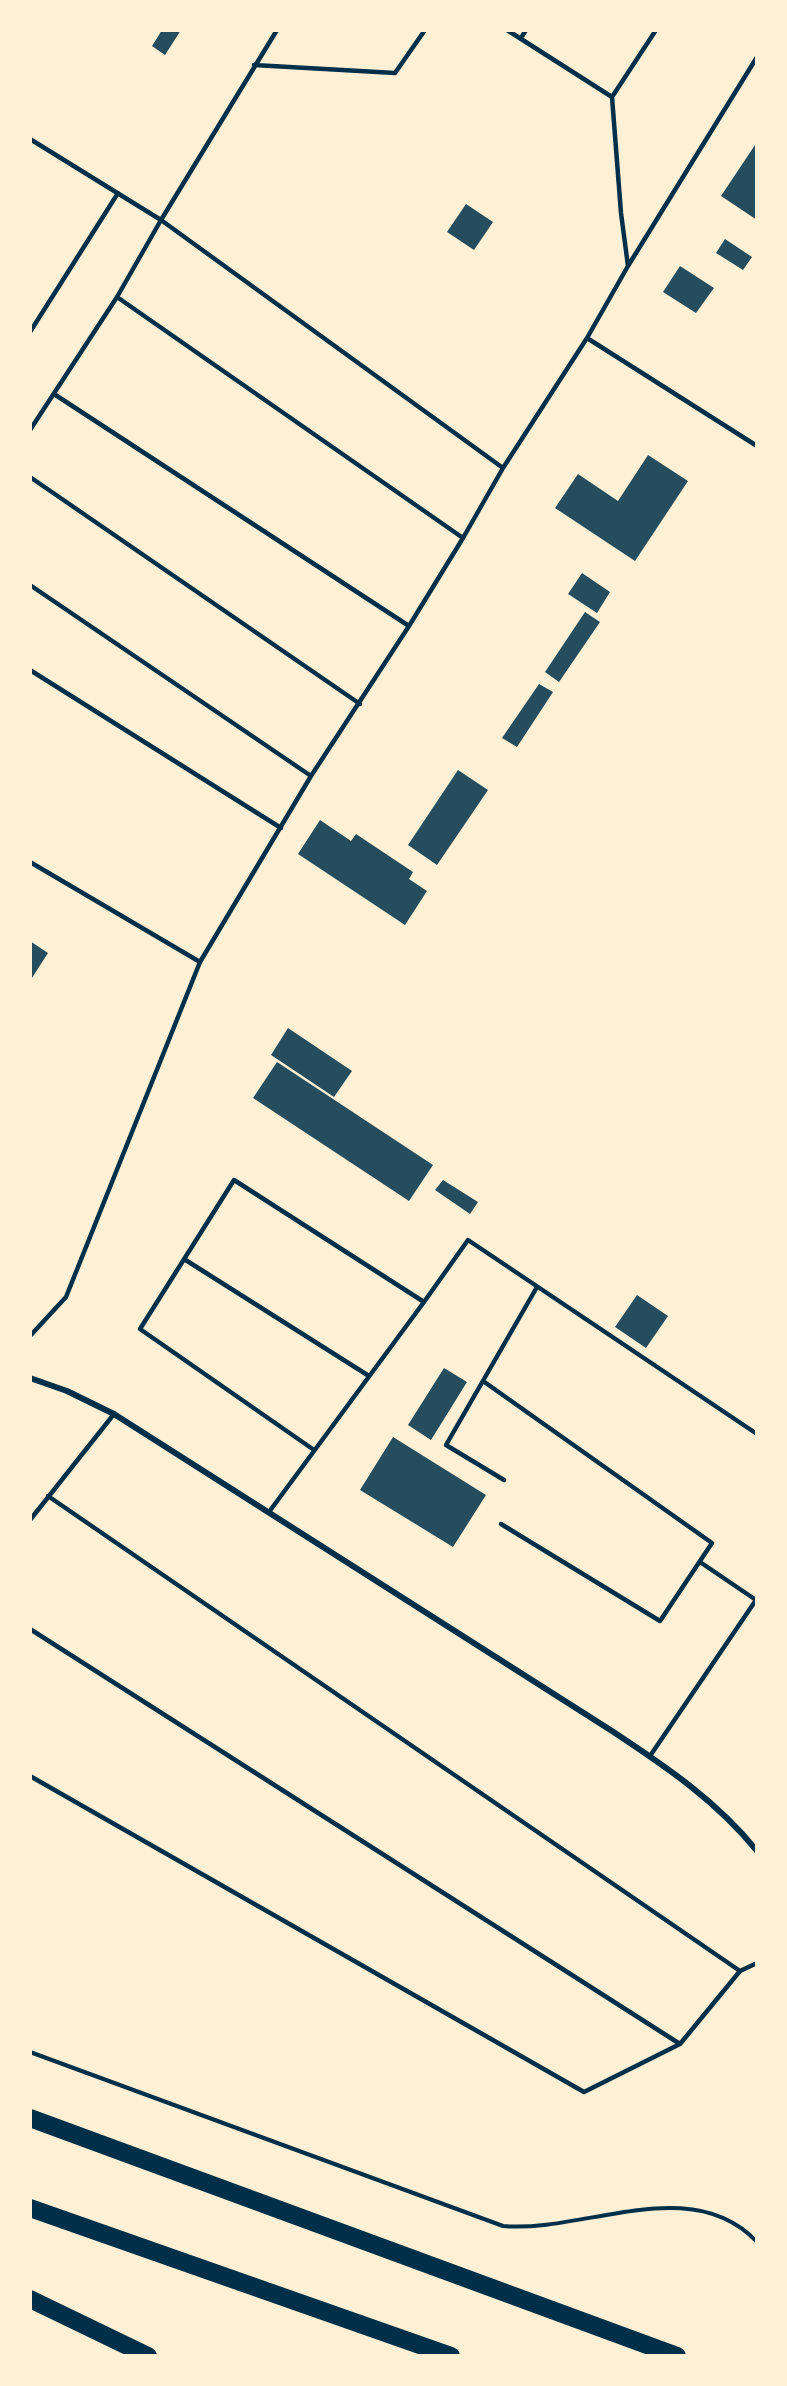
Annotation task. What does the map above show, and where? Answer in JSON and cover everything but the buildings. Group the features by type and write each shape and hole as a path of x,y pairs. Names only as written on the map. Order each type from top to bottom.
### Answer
{"highway":[{"path":"30,2118 677,2356"},
{"path":"30,2208 451,2356"},
{"path":"30,2300 148,2356"}],"street":[{"path":"30,1378 67,1391 114,1414 650,1756 713,1804 757,1851"}],"lane":[{"path":"30,430 117,297 161,220 277,30"},
{"path":"254,65 395,73 425,30"},
{"path":"507,30 612,97"},
{"path":"521,39 526,30"},
{"path":"628,266 621,213 612,97 656,30"},
{"path":"30,1336 66,1297 200,962 311,776 409,626 503,468 587,338 628,266 757,57"},
{"path":"30,139 161,220 503,468"},
{"path":"30,332 118,194"},
{"path":"117,297 463,538"},
{"path":"587,338 757,446"},
{"path":"54,394 409,626"},
{"path":"30,477 360,704"},
{"path":"30,585 311,776"},
{"path":"30,670 281,828"},
{"path":"30,862 200,962"},
{"path":"314,1450 140,1329 234,1180 424,1302"},
{"path":"269,1512 468,1240 757,1434"},
{"path":"184,1259 369,1376"},
{"path":"504,1480 446,1444 537,1287"},
{"path":"483,1381 712,1543 660,1621 501,1524"},
{"path":"30,1520 114,1414"},
{"path":"48,1496 740,1971"},
{"path":"650,1756 757,1599 700,1562"},
{"path":"30,1629 680,2044"},
{"path":"30,1776 584,2092 680,2044 740,1971 757,1964"}],"path":[{"path":"30,2052 503,2226 520,2228 673,2207 694,2208 734,2223 757,2242"}]}
